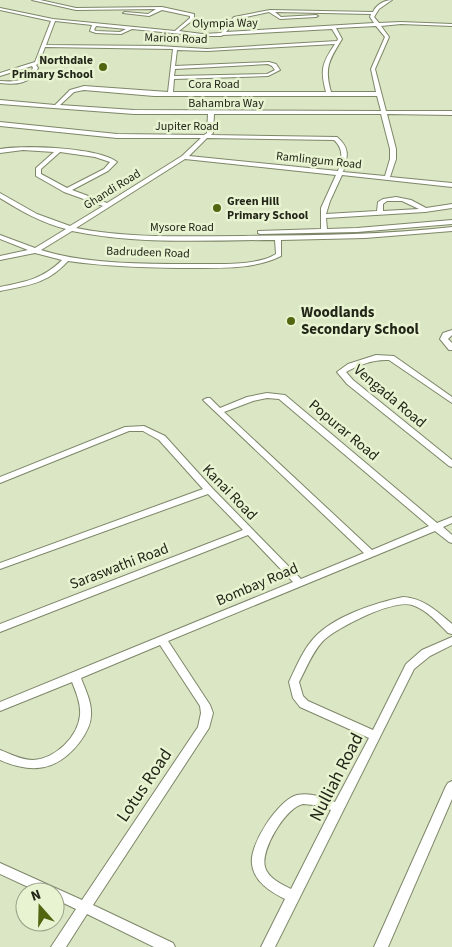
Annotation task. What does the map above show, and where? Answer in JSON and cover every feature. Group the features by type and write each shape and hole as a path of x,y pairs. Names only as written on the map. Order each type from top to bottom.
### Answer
{"street":[{"path":"34,0 76,8 104,9 108,12 145,15 155,14 162,8 192,16 176,32"},
{"path":"221,34 236,18 270,11 372,13 389,0"},
{"path":"0,9 53,20 36,63 0,74"},
{"path":"270,11 276,17 283,18 321,16 326,11"},
{"path":"372,13 372,20 387,37 373,68 394,154 387,178"},
{"name":"Olympia Way","path":"53,20 94,24 92,31 121,33 131,28 221,34 376,24 452,25"},
{"path":"329,94 323,70 340,37 333,27"},
{"name":"Marion Road","path":"43,46 218,50 337,42"},
{"path":"170,94 175,48"},
{"path":"171,78 268,75 278,70 269,63 172,68"},
{"path":"0,82 15,83 26,80 34,74 36,68 33,65"},
{"name":"Cora Road","path":"57,105 72,91 80,88 170,94 378,94"},
{"name":"Bahambra Way","path":"0,102 57,105 120,112 452,113"},
{"path":"206,137 211,128 211,113"},
{"name":"Jupiter Road","path":"0,124 117,136 335,138 341,143 343,153 344,163 340,174"},
{"name":"Ghandi Road","path":"0,258 35,250 69,227 184,157 206,137"},
{"path":"0,151 17,148 103,156 114,162 111,167 66,191"},
{"path":"58,152 38,169 37,173 41,178 66,191 107,205"},
{"name":"Ramlingum Road","path":"184,157 452,186"},
{"path":"324,231 323,216 327,201 340,174"},
{"name":"Mysore Road","path":"0,195 39,217 69,227 135,238 358,237 452,229"},
{"path":"380,213 380,203 386,200 411,202 426,210"},
{"path":"323,216 426,210 452,206"},
{"name":"Mysore Road","path":"69,227 130,233 324,231 452,222"},
{"name":"Badrudeen Road","path":"0,237 35,250 67,258 159,265 254,264 278,257 278,238"},
{"path":"0,288 47,277 56,271 67,258"},
{"path":"452,332 444,339 452,348"},
{"name":"Vengada Road","path":"452,401 391,358 379,357 342,369 341,372 343,377 452,464"},
{"name":"Popurar Road","path":"219,411 261,396 272,395 282,397 452,540"},
{"path":"207,400 371,554"},
{"name":"Kanai Road","path":"0,480 128,429 150,430 162,438 209,490 299,582"},
{"path":"0,566 209,490"},
{"name":"Bombay Road","path":"0,707 452,520"},
{"name":"Saraswathi Road","path":"0,628 249,531"},
{"path":"376,736 313,710 298,698 294,682 315,643 331,629 351,619 404,600 420,605 452,630"},
{"name":"Lotus Road","path":"58,947 203,728 207,713 205,705 162,640"},
{"name":"Nulliah Road","path":"268,947 410,668 426,653 452,641"},
{"path":"0,755 16,762 35,765 54,760 63,754 79,734 86,713 75,675"},
{"path":"381,947 452,786"},
{"path":"293,898 277,889 267,880 258,863 258,855 278,817 293,802 309,799 339,808"},
{"path":"0,868 30,882"},
{"path":"65,898 168,947"}],"place":[{"name":"Northdale Primary School","path":"103,67"},
{"name":"Green Hill Primary School","path":"217,208"},
{"name":"Woodlands Secondary School","path":"291,321"}]}
